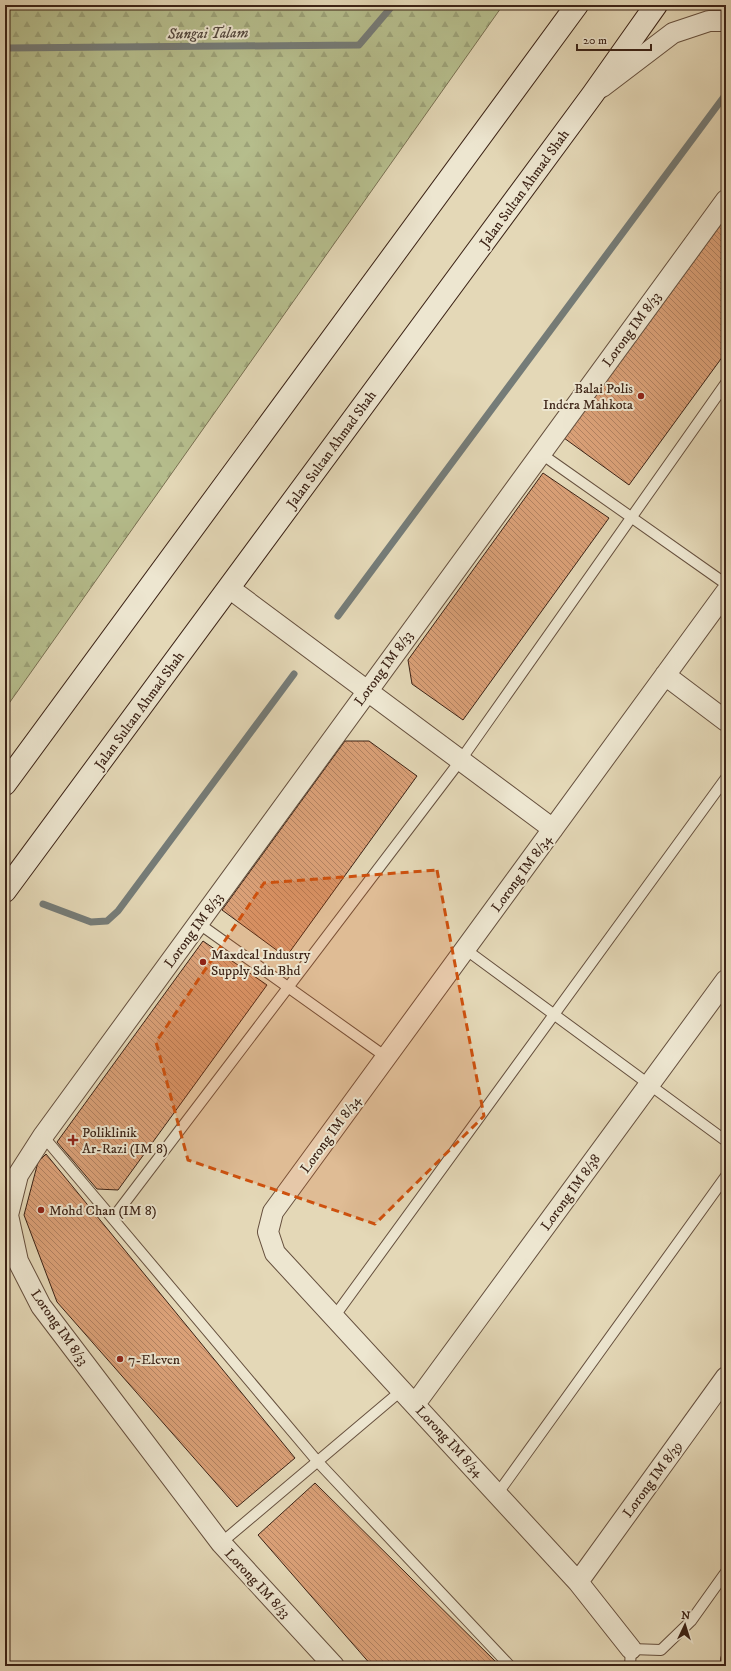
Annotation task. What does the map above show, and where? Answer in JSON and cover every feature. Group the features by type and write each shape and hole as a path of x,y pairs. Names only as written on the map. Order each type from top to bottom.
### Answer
{"main road":[{"path":"5,784 577,5"},
{"name":"Jalan Sultan Ahmad Shah","path":"5,891 593,94 656,5"}],"street":[{"path":"593,94 673,33 709,21 726,21"},
{"name":"Lorong IM 8/33","path":"334,1666 221,1544 41,1306 18,1262 8,1215 18,1175 43,1136 726,200"},
{"path":"229,588 553,829"},
{"name":"Lorong IM 8/34","path":"631,1657 578,1582 498,1493 275,1253 268,1232 273,1212 726,592"},
{"path":"665,675 726,721"},
{"name":"Lorong IM 8/38","path":"409,1397 649,1084 726,980"},
{"name":"Lorong IM 8/39","path":"578,1582 726,1377"}],"lane":[{"path":"113,1218 460,761 726,383"},
{"path":"540,453 726,584"},
{"path":"334,1317 726,778"},
{"path":"198,923 386,1057"},
{"path":"465,949 726,1141"},
{"path":"43,1136 318,1462 510,1666"},
{"path":"498,1493 726,1176"},
{"path":"221,1544 318,1462 409,1397"},
{"path":"631,1657 661,1650 691,1621 726,1572"},
{"path":"726,1659 726,1666"}],"highlighted area":[{"path":"437,870 484,1116 375,1224 188,1160 156,1042 264,883"}],"green space":[{"path":"5,5 503,5 5,709"}],"building":[{"path":"726,214 726,352 629,485 564,438"},
{"path":"543,473 609,518 463,720 412,684 408,660"},
{"path":"345,741 369,741 417,776 286,957 222,910"},
{"path":"203,941 267,985 118,1190 97,1189 57,1142"},
{"path":"46,1154 295,1458 237,1507 57,1302 24,1215 38,1162"},
{"path":"315,1483 500,1666 372,1666 258,1535"}],"waterway":[{"name":"Sungai Talam","path":"5,48 359,45 393,5"},
{"path":"338,616 726,94"},
{"path":"43,904 91,922 107,921 118,911 294,674"}],"place":[{"name":"Balai Polis Indera Mahkota","path":"641,396"},
{"name":"Maxdeal Industry Supply Sdn Bhd","path":"203,962"},
{"name":"Poliklinik Ar-Razi (IM 8)","path":"73,1140"},
{"name":"Mohd Chan (IM 8)","path":"41,1210"},
{"name":"7-Eleven","path":"120,1359"}]}
